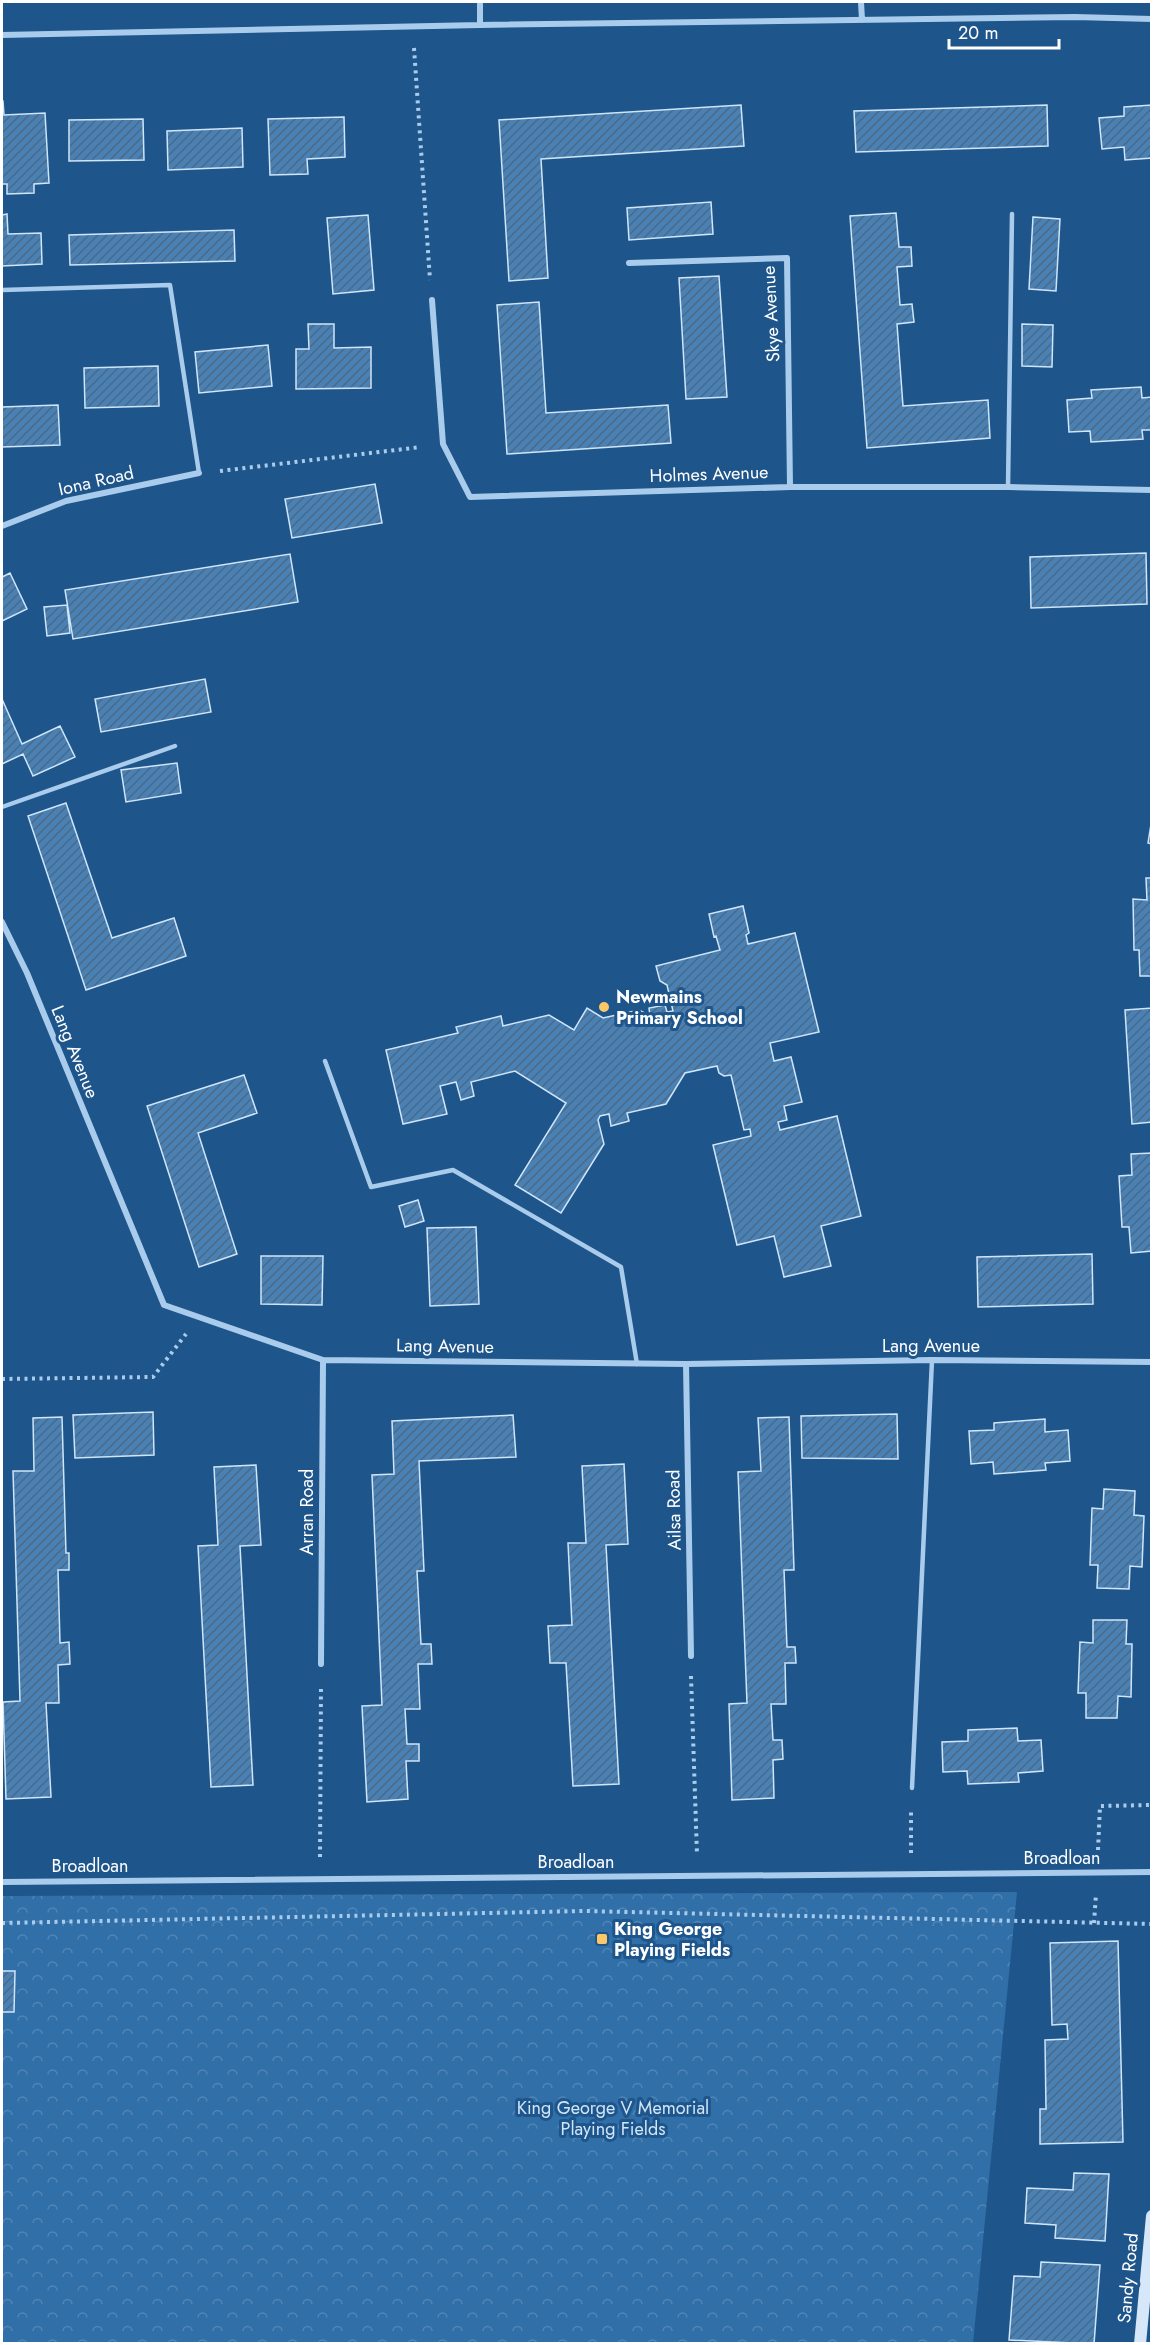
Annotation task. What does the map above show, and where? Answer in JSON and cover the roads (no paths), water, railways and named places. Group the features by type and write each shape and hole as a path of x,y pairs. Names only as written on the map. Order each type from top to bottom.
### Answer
{"main road":[{"name":"Sandy Road","path":"1140,2343 1152,2216"}],"street":[{"path":"480,2 480,24"},
{"path":"861,2 862,20"},
{"path":"2,35 480,24 1075,17 1152,19"},
{"name":"Skye Avenue","path":"629,262 787,258 790,487"},
{"name":"Holmes Avenue","path":"432,300 443,444 470,496 790,487 1008,487 1152,490"},
{"name":"Iona Road","path":"2,526 66,501 199,473"},
{"name":"Lang Avenue","path":"2,922 27,973 164,1305 323,1360 637,1364 932,1360 1152,1362"},
{"name":"Arran Road","path":"321,1664 323,1360"},
{"name":"Ailsa Road","path":"687,1364 691,1656"},
{"name":"Broadloan","path":"2,1882 1152,1872"}],"lane":[{"path":"1008,487 1012,214"},
{"path":"2,290 170,285 199,473"},
{"path":"2,807 175,746"},
{"path":"325,1061 371,1187 453,1170 621,1267 637,1364"},
{"path":"912,1788 932,1360"}],"place":[{"name":"Newmains Primary School","path":"604,1007"},
{"name":"King George Playing Fields","path":"602,1939"}],"park label":[{"name":"King George V Memorial Playing Fields","path":"613,2118"}]}
